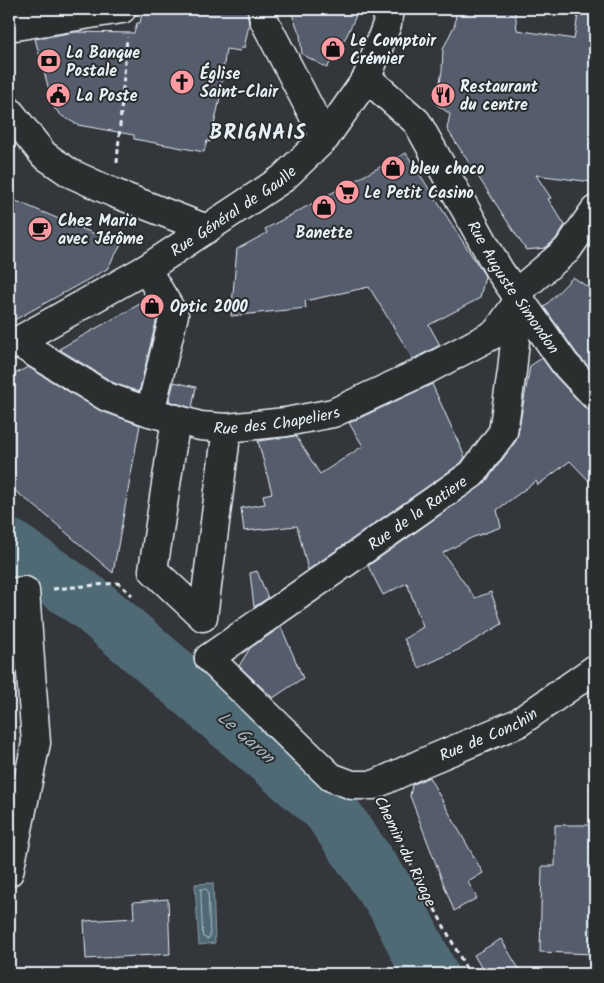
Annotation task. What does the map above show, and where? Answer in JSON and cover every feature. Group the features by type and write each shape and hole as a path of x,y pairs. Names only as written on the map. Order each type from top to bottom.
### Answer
{"street":[{"path":"262,9 264,20 325,138"},
{"name":"Rue Général de Gaulle","path":"13,344 146,269 282,179 325,138 367,78 387,24 389,9"},
{"path":"9,26 125,18"},
{"name":"Rue Auguste Simondon","path":"367,78 417,122 499,270 566,364 595,396"},
{"path":"9,110 18,136 70,173 114,193 207,229"},
{"name":"Rue des Chapeliers","path":"13,344 107,397 200,426 227,428 286,422 333,413 424,371 496,333 517,297 567,250 595,210"},
{"path":"146,269 174,315 163,415 153,570 202,617"},
{"name":"Rue de la Ratiere","path":"209,658 472,474 503,432 512,371 517,297"},
{"path":"209,658 202,617 227,428"},
{"path":"9,872 36,743 17,592"},
{"name":"Chemin du Rivage","path":"209,658 331,777 352,785 374,785"},
{"name":"Rue de Conchin","path":"374,785 518,723 595,669"}],"path":[{"path":"114,193 125,18"},
{"path":"17,592 118,583"},
{"name":"Chemin du Rivage","path":"374,785 406,856 469,974"}],"water":[{"path":"213,883 215,943 199,945 195,884"}],"building":[{"path":"143,9 247,9 249,25 244,48 241,48 240,51 226,49 219,103 210,142 207,141 204,152 134,139 134,135 78,125 62,116 54,108 35,39 75,32 134,33 137,23 140,23"},
{"path":"290,9 359,9 347,35 327,68 302,54 300,35"},
{"path":"456,9 515,9 517,30 574,39 579,9 595,9 595,160 592,182 536,175 551,198 548,199 565,225 555,240 545,248 526,250 447,129 450,114 436,104 442,71 443,49 455,24"},
{"path":"406,153 485,276 480,298 429,325 440,345 413,359 369,287 305,301 306,308 231,316 237,249 267,233 265,229"},
{"path":"9,198 121,245 107,269 9,323"},
{"path":"573,277 595,292 595,373 577,354 544,307"},
{"path":"147,300 157,318 139,392 114,383 59,349"},
{"path":"542,358 554,375 584,407 590,411 595,411 595,487 570,461 538,485 536,481 497,510 501,527 471,538 443,553 475,598 491,592 502,624 460,649 419,668 404,639 423,627 407,583 383,595 368,566 485,483 516,441 530,366"},
{"path":"28,367 99,410 140,425 113,573 9,486 9,377"},
{"path":"174,382 196,387 192,408 169,401"},
{"path":"432,384 465,457 461,463 308,570 297,526 244,531 241,508 265,504 263,495 272,493 258,441 296,436 320,474 363,446 349,423"},
{"path":"257,571 268,598 254,607 250,573"},
{"path":"281,627 303,678 273,698 239,666 250,648"},
{"path":"429,777 483,873 468,882 477,898 454,911 410,796 412,785"},
{"path":"555,825 591,825 590,853 595,853 595,954 540,952 542,866 555,866"},
{"path":"168,899 170,954 86,959 84,921 134,918 133,902"},
{"path":"501,939 522,974 485,974 474,955"}],"waterway":[{"name":"Le Garon","path":"9,547 91,604 329,808 396,905 430,974"}],"place":[{"name":"Le Comptoir Crémier","path":"333,49"},
{"name":"La Banque Postale","path":"49,61"},
{"name":"Église Saint-Clair","path":"182,82"},
{"name":"La Poste","path":"58,95"},
{"name":"Restaurant du centre","path":"443,95"},
{"name":"bleu choco","path":"393,168"},
{"name":"Le Petit Casino","path":"347,192"},
{"name":"Banette","path":"324,207"},
{"name":"Chez Maria avec Jérôme","path":"40,229"},
{"name":"Optic 2000","path":"152,306"}],"district":[{"name":"BRIGNAIS","path":"258,132"}]}
